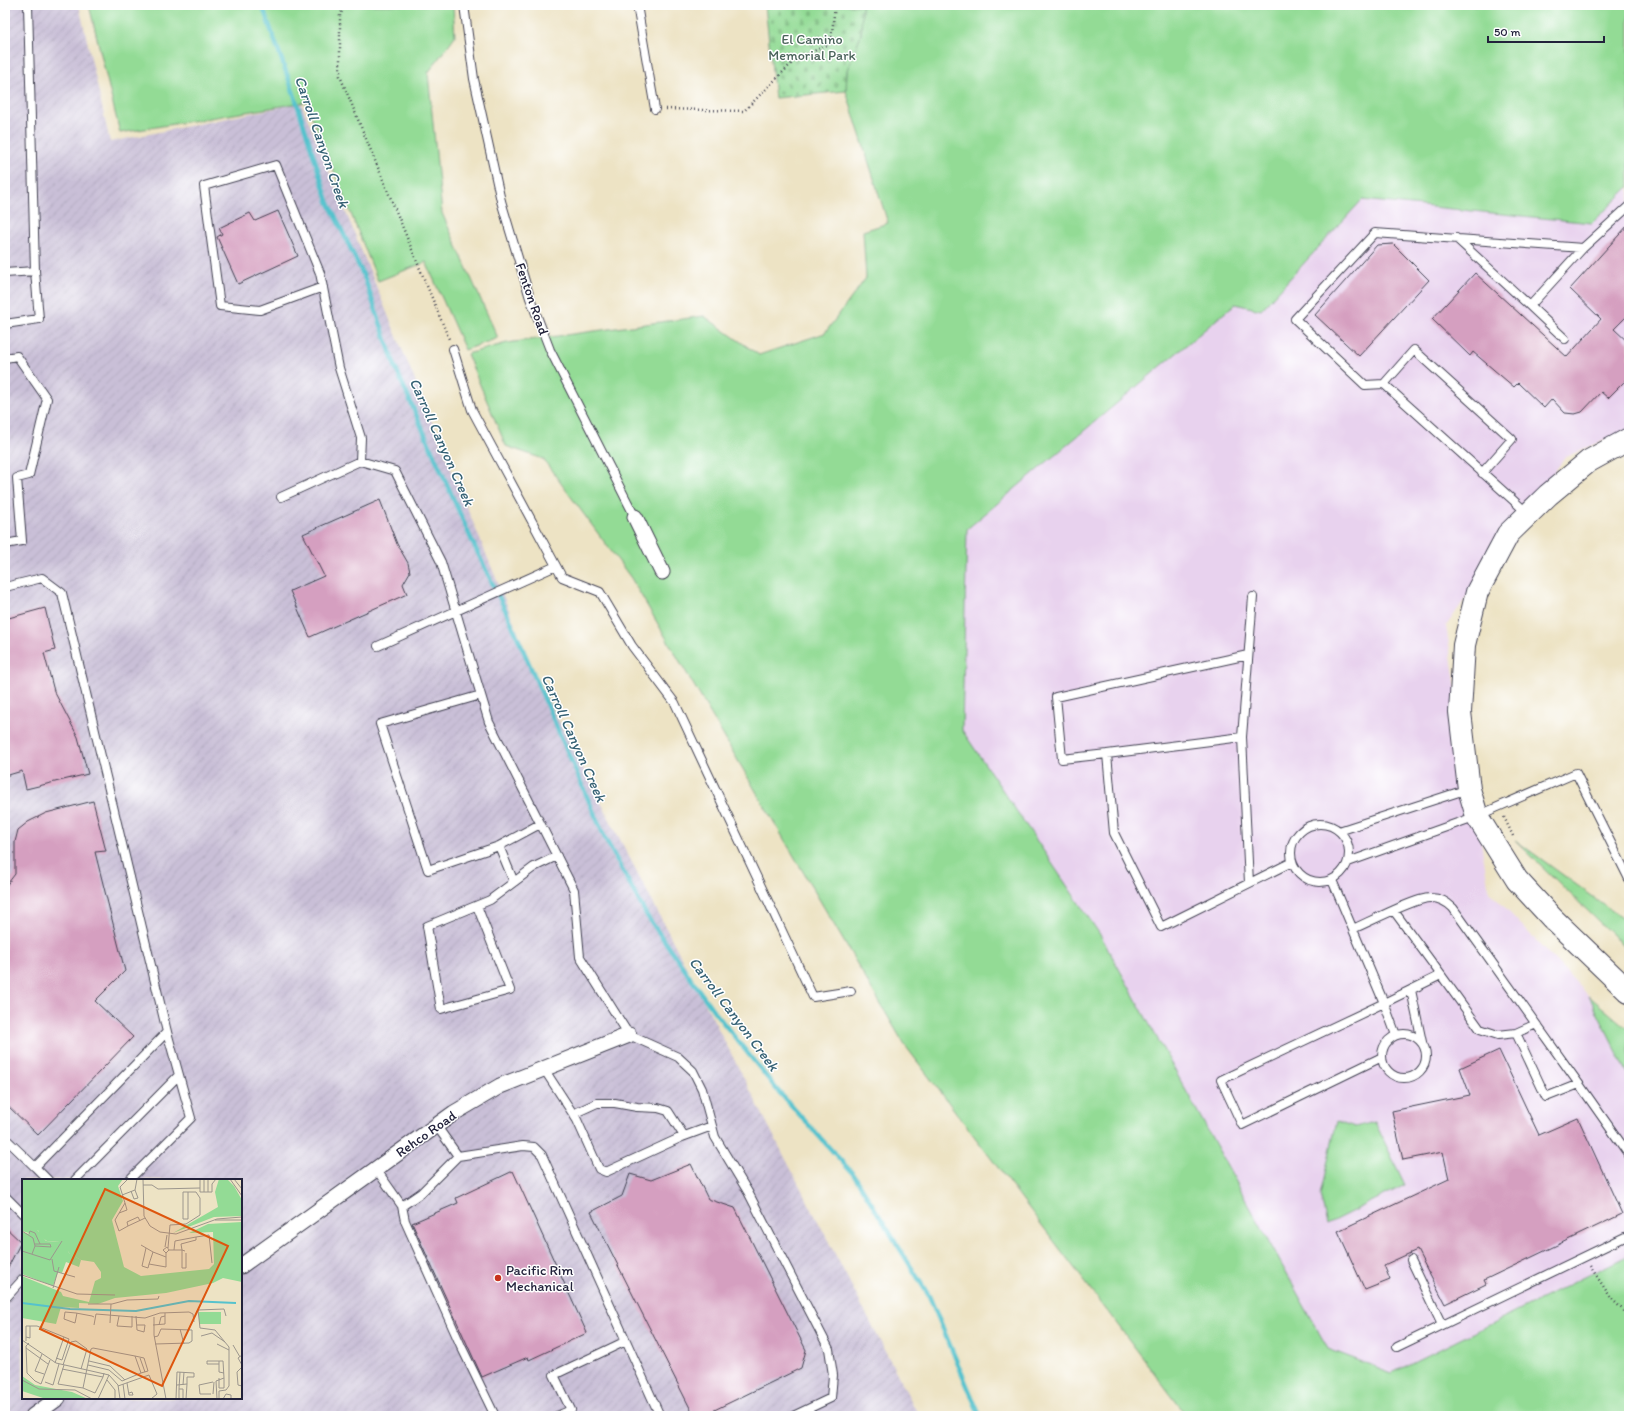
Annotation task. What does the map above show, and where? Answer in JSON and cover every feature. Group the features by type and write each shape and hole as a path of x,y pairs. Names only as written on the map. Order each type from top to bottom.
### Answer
{"street":[{"path":"1629,439 1589,461 1548,495 1508,534 1477,592 1464,644 1460,712 1469,789 1477,816 1517,880 1552,918 1629,992"},
{"name":"Fenton Road","path":"635,516 662,572"},
{"name":"Rehco Road","path":"242,1265 436,1125 500,1086 629,1035"},
{"path":"33,1416 57,1399"}],"lane":[{"path":"5,324 39,319 35,271 28,5"},
{"name":"Fenton Road","path":"464,5 474,79 501,200 530,298 550,350 635,516"},
{"path":"637,5 655,109"},
{"path":"323,286 260,310 220,306 204,186 276,165 320,273 323,286 339,368 361,438 360,461"},
{"path":"1530,306 1583,248 1629,206"},
{"path":"1529,514 1384,384 1365,385 1295,319 1376,232 1583,248"},
{"path":"1456,238 1565,339"},
{"path":"5,273 35,271"},
{"path":"453,349 472,410 562,577 600,592 632,646 675,703 813,997 851,991"},
{"path":"1384,384 1414,350 1512,439 1482,472"},
{"path":"5,358 17,356 47,399 29,474 17,478 22,541 5,544"},
{"path":"281,497 360,461 395,471 441,562 489,722 574,890 580,958 629,1035 678,1057 693,1071 702,1089 715,1137 748,1192 829,1349 834,1376 831,1398 793,1416"},
{"path":"378,646 556,566"},
{"path":"5,587 42,578 62,593 167,1032 190,1118 130,1179"},
{"path":"1249,883 1242,737 1253,597"},
{"path":"1242,737 1062,759 1056,697 1248,655"},
{"path":"481,695 380,724 428,870 498,846 540,824"},
{"path":"1107,754 1114,833 1161,927 1292,862"},
{"path":"1348,862 1477,816 1576,773 1629,879"},
{"path":"1339,831 1469,789"},
{"path":"1316,824 1324,824 1339,831 1348,845 1348,862 1340,876 1332,880 1320,882 1308,880 1296,869 1292,862 1292,845 1296,837 1305,829 1316,824"},
{"path":"498,846 514,882"},
{"path":"477,906 510,990 441,1009 427,926 490,900 534,866 557,856"},
{"path":"1332,880 1396,1035"},
{"path":"1353,929 1394,911 1430,898 1438,898 1447,902 1453,908 1629,1155"},
{"path":"1394,911 1480,1029 1498,1035 1516,1033 1536,1024"},
{"path":"1382,1057 1242,1125 1221,1080 1441,975"},
{"path":"1411,990 1422,1042 1427,1055 1426,1062 1418,1074 1412,1077 1398,1078 1387,1070 1382,1057 1386,1044 1396,1035 1410,1035 1422,1042"},
{"path":"35,1167 167,1032"},
{"path":"1516,1033 1546,1097 1579,1084"},
{"path":"544,1068 573,1114 599,1169 606,1172 684,1136 712,1126"},
{"path":"76,1179 178,1076"},
{"path":"573,1114 597,1103 614,1103 637,1107 658,1108 668,1111 684,1136"},
{"path":"436,1125 458,1156"},
{"path":"5,1138 47,1179"},
{"path":"402,1206 421,1193 458,1156 523,1146 534,1147 542,1155 660,1416"},
{"path":"376,1169 402,1206 405,1221 461,1346 495,1416"},
{"path":"5,1196 22,1213"},
{"path":"1397,1347 1629,1235"},
{"path":"1411,1260 1442,1325"},
{"path":"5,1298 22,1280"},
{"path":"557,1416 571,1410 554,1375 626,1341"}],"path":[{"path":"346,5 340,16 340,76 453,349"},
{"path":"655,109 744,111 795,60 831,43 835,5"},
{"path":"1585,1256 1597,1278 1611,1298 1629,1316"},
{"path":"1606,1416 1615,1416"}],"shaded area":[{"path":"5,5 79,5 110,142 301,103 539,683 919,1416 5,1416"},
{"path":"1629,187 1629,430 1565,457 1446,626 1489,891 1589,996 1629,1076 1629,1255 1392,1373 1328,1350 1101,936 962,731 966,529 1235,304 1261,310 1362,200 1592,223"}],"green space":[{"path":"89,5 453,5 455,36 428,73 442,213 498,338 465,350 426,262 378,281 306,102 120,133"},
{"name":"El Camino Memorial Park","path":"765,5 862,5 861,34 847,70 846,91 775,98"},
{"path":"862,5 1629,5 1629,187 1592,223 1362,200 1261,310 1235,304 967,529 962,730 1101,936 1328,1349 1392,1373 1629,1255 1629,1416 1187,1416 904,1044 631,578 543,459 506,446 467,354 507,343 704,316 759,355 825,333 866,278 863,231 888,223 846,91 847,70 861,34"},
{"path":"1515,840 1629,923 1629,951"},
{"path":"1589,996 1629,1030 1629,1076"},
{"path":"1337,1121 1355,1127 1375,1122 1405,1185 1327,1224 1320,1195"}],"building":[{"path":"278,211 298,256 238,284 217,237 222,234 219,228 250,213 255,221"},
{"path":"1629,224 1629,314 1614,329 1629,343 1629,377 1608,398 1601,392 1582,412 1575,414 1565,413 1552,399 1544,408 1518,383 1514,387 1473,352 1470,356 1432,319 1475,273 1567,357 1601,319 1570,289"},
{"path":"1393,244 1429,280 1359,356 1315,315 1377,245"},
{"path":"380,500 397,544 408,563 410,572 403,584 407,594 310,637 290,591 324,576 303,534"},
{"path":"45,608 55,650 44,653 54,691 78,737 88,774 26,789 22,771 5,776 5,619"},
{"path":"93,801 106,851 95,852 125,971 95,1001 133,1037 38,1135 5,1103 5,887 15,874 15,842 18,830 28,822 46,813"},
{"path":"1499,1050 1539,1135 1578,1118 1622,1214 1484,1280 1486,1284 1445,1304 1417,1250 1384,1265 1390,1280 1365,1290 1338,1231 1449,1179 1443,1152 1403,1160 1392,1111 1470,1095 1460,1068"},
{"path":"691,1164 708,1199 735,1208 806,1350 801,1368 702,1416 694,1416 591,1212 622,1196 630,1174 651,1180"},
{"name":"Pacific Rim Mechanical","path":"513,1171 587,1333 529,1360 528,1357 482,1377 412,1223 458,1203 456,1198"},
{"path":"5,1227 21,1242 5,1273"}],"waterway":[{"name":"Carroll Canyon Creek","path":"262,5 294,94 328,201 365,279 396,369 472,541 510,620 605,838 647,916 713,1010 778,1091 854,1175 929,1296 980,1416"}],"place":[{"name":"Pacific Rim Mechanical","path":"498,1278"}]}
